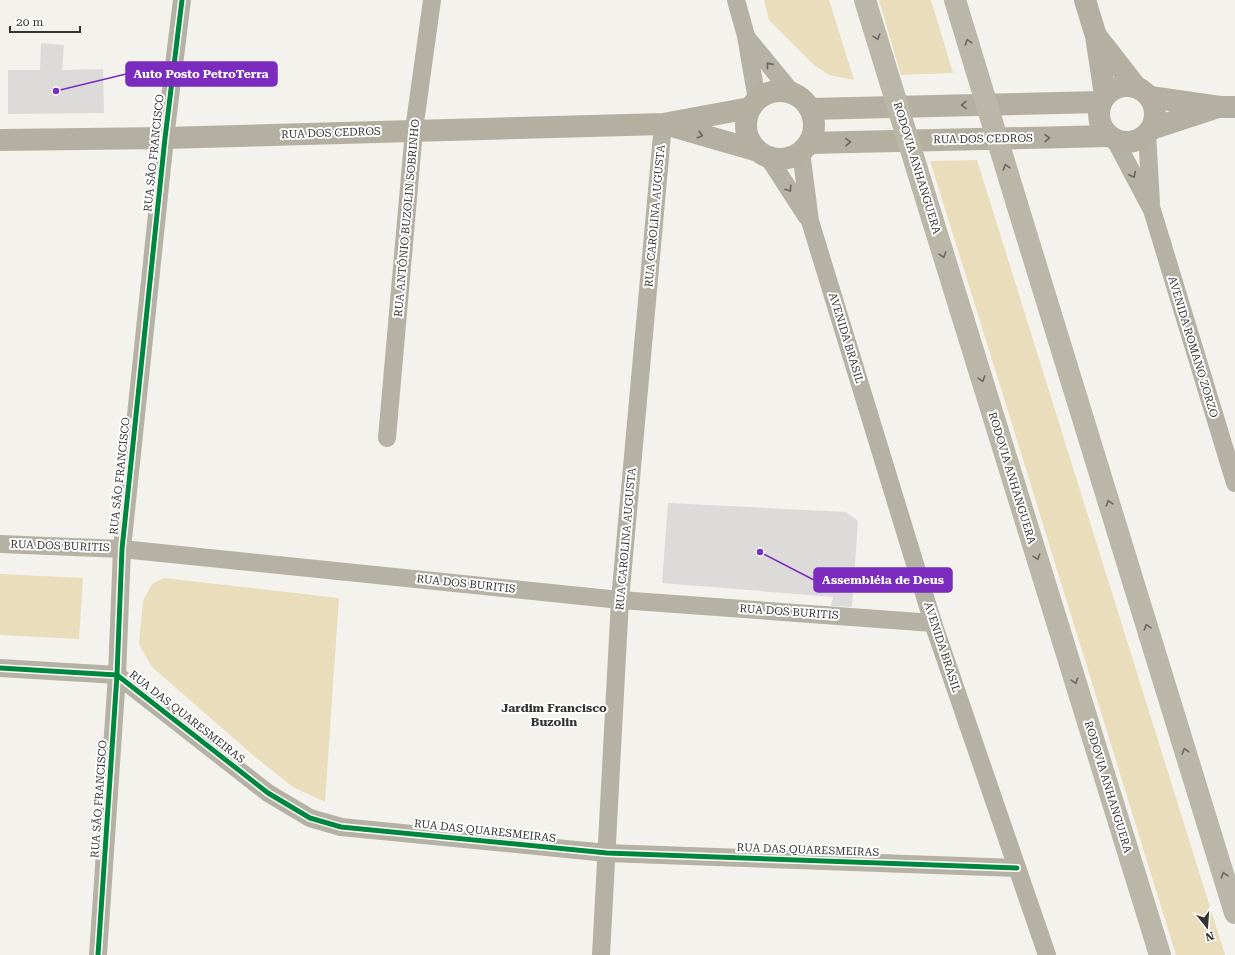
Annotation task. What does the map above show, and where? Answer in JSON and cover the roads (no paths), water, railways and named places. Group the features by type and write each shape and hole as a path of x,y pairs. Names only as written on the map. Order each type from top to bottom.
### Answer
{"highway":[{"name":"RODOVIA ANHANGUERA","path":"865,0 1160,955"},
{"path":"955,0 1235,913"}],"street":[{"name":"RUA SÃO FRANCISCO","path":"98,955 117,675 122,549 165,138 182,0"},
{"name":"RUA ANTÔNIO BUZOLIN SOBRINHO","path":"387,438 414,130 432,0"},
{"path":"736,0 746,36 754,104"},
{"path":"1085,0 1096,36 1103,98"},
{"path":"746,36 793,94 806,103 814,120 813,132 805,147 791,157 779,159 763,154 749,140 746,126 747,117 754,104 765,95 774,92 793,94"},
{"path":"1096,36 1143,92 1154,105 1156,113 1149,131 1140,139 1132,142 1124,142 1112,138 1103,129 1099,120 1098,111 1103,98 1112,89 1120,86 1128,85 1143,92 1228,107"},
{"path":"810,109 1103,98"},
{"name":"RUA DOS CEDROS","path":"0,140 165,138 663,124 754,104"},
{"path":"1149,131 1228,107"},
{"name":"RUA DOS CEDROS","path":"663,124 763,154"},
{"name":"RUA CAROLINA AUGUSTA","path":"601,955 620,600 663,124"},
{"name":"AVENIDA ROMANO ZORZO","path":"1149,131 1152,210"},
{"name":"RUA DOS CEDROS","path":"805,147 1112,138"},
{"name":"AVENIDA ROMANO ZORZO","path":"1112,138 1152,210 1235,483"},
{"name":"AVENIDA BRASIL","path":"805,147 810,222 933,623 1047,955"},
{"name":"AVENIDA BRASIL","path":"763,154 810,222"},
{"name":"RUA DOS BURITIS","path":"0,544 122,549 620,600 933,623"},
{"name":"RUA DAS QUARESMEIRAS","path":"0,668 117,675 268,793 310,818 341,828 607,853 1017,868"}],"place":[{"name":"Auto Posto PetroTerra","path":"56,91"},
{"name":"Assembléia de Deus","path":"760,552"}],"district":[{"name":"Jardim Francisco Buzolin","path":"554,715"}]}
